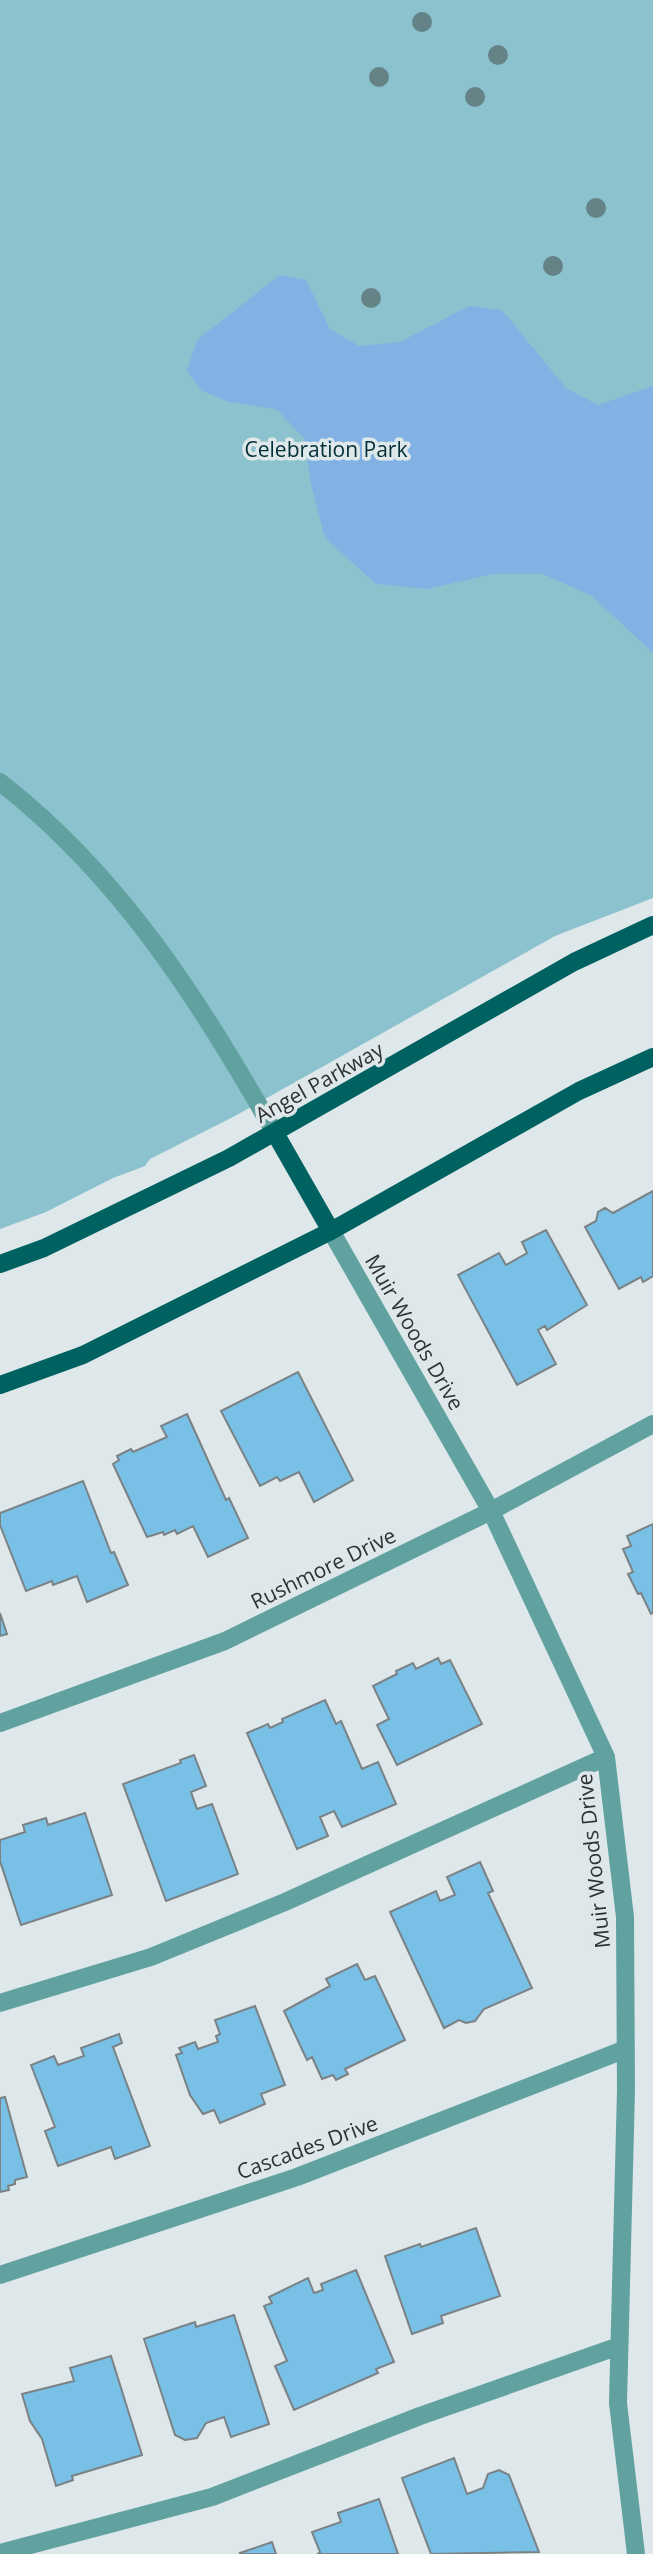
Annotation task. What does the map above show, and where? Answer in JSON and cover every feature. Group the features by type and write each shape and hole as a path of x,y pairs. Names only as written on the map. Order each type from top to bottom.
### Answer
{"main road":[{"name":"Angel Parkway","path":"0,1264 44,1248 229,1158 574,962 653,925"},
{"path":"0,1385 83,1355 331,1231 579,1091 653,1057"},
{"path":"275,1133 331,1231"}],"street":[{"path":"0,782 75,849 114,889 166,958 225,1046 275,1133"},
{"name":"Muir Woods Drive","path":"331,1231 491,1511 606,1757 625,1917 626,2049 618,2403 636,2554"},
{"name":"Rushmore Drive","path":"0,1723 225,1642 491,1511 653,1424"},
{"path":"0,2003 151,1957 285,1902 606,1757"},
{"name":"Cascades Drive","path":"0,2275 298,2177 626,2049"},
{"path":"0,2553 212,2497 420,2416 620,2346"}],"green space":[{"name":"Celebration Park","path":"0,0 653,0 653,898 555,936 235,1116 150,1159 145,1166 113,1178 46,1212 0,1229"}],"shaded area":[{"path":"280,275 306,280 330,329 359,346 400,342 469,306 502,310 566,388 598,405 653,386 653,653 592,596 543,574 492,574 428,589 376,584 325,538 311,484 304,438 276,409 229,402 202,391 187,371 197,340"}],"building":[{"path":"653,1191 653,1276 643,1282 641,1277 619,1289 585,1227 596,1221 598,1212 605,1208 613,1213"},
{"path":"546,1230 587,1305 547,1330 545,1326 538,1330 556,1364 517,1385 458,1275 499,1253 506,1265 527,1253 522,1242"},
{"path":"298,1372 353,1480 314,1502 299,1472 280,1481 277,1477 260,1486 221,1411"},
{"path":"187,1414 226,1500 229,1498 248,1538 208,1557 193,1526 177,1534 175,1530 164,1535 163,1532 147,1537 113,1464 119,1460 117,1456 131,1449 133,1452 167,1437 161,1426"},
{"path":"83,1481 111,1553 114,1552 128,1585 87,1602 77,1576 53,1585 52,1581 26,1591 0,1525 0,1513"},
{"path":"653,1524 651,1614 628,1574 633,1572 623,1549 631,1546 627,1536"},
{"path":"0,1613 7,1634 0,1636"},
{"path":"438,1658 441,1664 450,1660 482,1724 397,1765 377,1725 389,1719 373,1686 413,1663 416,1669"},
{"path":"325,1700 336,1724 341,1721 362,1769 378,1762 396,1804 342,1827 334,1811 320,1817 328,1836 297,1849 247,1733 268,1724 270,1728 283,1722 282,1719"},
{"path":"194,1755 206,1786 191,1792 197,1809 212,1804 238,1874 166,1901 123,1784 181,1763 180,1760"},
{"path":"85,1813 112,1895 21,1925 0,1861 0,1840 25,1832 23,1825 46,1818 48,1825"},
{"path":"480,1862 493,1891 488,1893 532,1988 484,2009 475,2021 466,2023 459,2020 444,2028 390,1912 436,1891 440,1901 455,1895 447,1877"},
{"path":"357,1964 365,1980 375,1976 405,2040 345,2069 348,2074 336,2080 333,2075 322,2079 312,2057 307,2060 284,2011 330,1986 326,1979"},
{"path":"255,2006 285,2085 261,2094 265,2104 220,2123 214,2110 203,2114 190,2095 176,2055 182,2053 179,2048 195,2042 198,2049 218,2042 216,2036 220,2034 215,2020"},
{"path":"119,2034 122,2043 113,2047 150,2146 115,2159 111,2147 58,2166 45,2131 55,2127 31,2065 54,2056 58,2065 84,2056 81,2048"},
{"path":"5,2097 27,2177 15,2180 15,2184 8,2186 9,2190 0,2192 0,2098"},
{"path":"476,2228 500,2296 441,2316 443,2323 412,2334 385,2256"},
{"path":"356,2270 394,2362 376,2369 378,2373 294,2410 275,2366 287,2361 264,2306 272,2303 269,2297 308,2278 314,2293 323,2290 321,2284"},
{"path":"234,2315 269,2424 231,2437 224,2417 206,2423 197,2438 185,2440 175,2435 144,2339 195,2322 196,2327"},
{"path":"111,2356 142,2455 72,2476 73,2480 56,2486 42,2439 30,2421 22,2394 74,2381 70,2368"},
{"path":"454,2458 467,2494 483,2488 488,2474 499,2470 509,2475 539,2552 431,2554 402,2478"},
{"path":"379,2499 398,2554 318,2554 320,2552 312,2532 341,2522 338,2513"},
{"path":"272,2542 276,2554 240,2553"}]}
